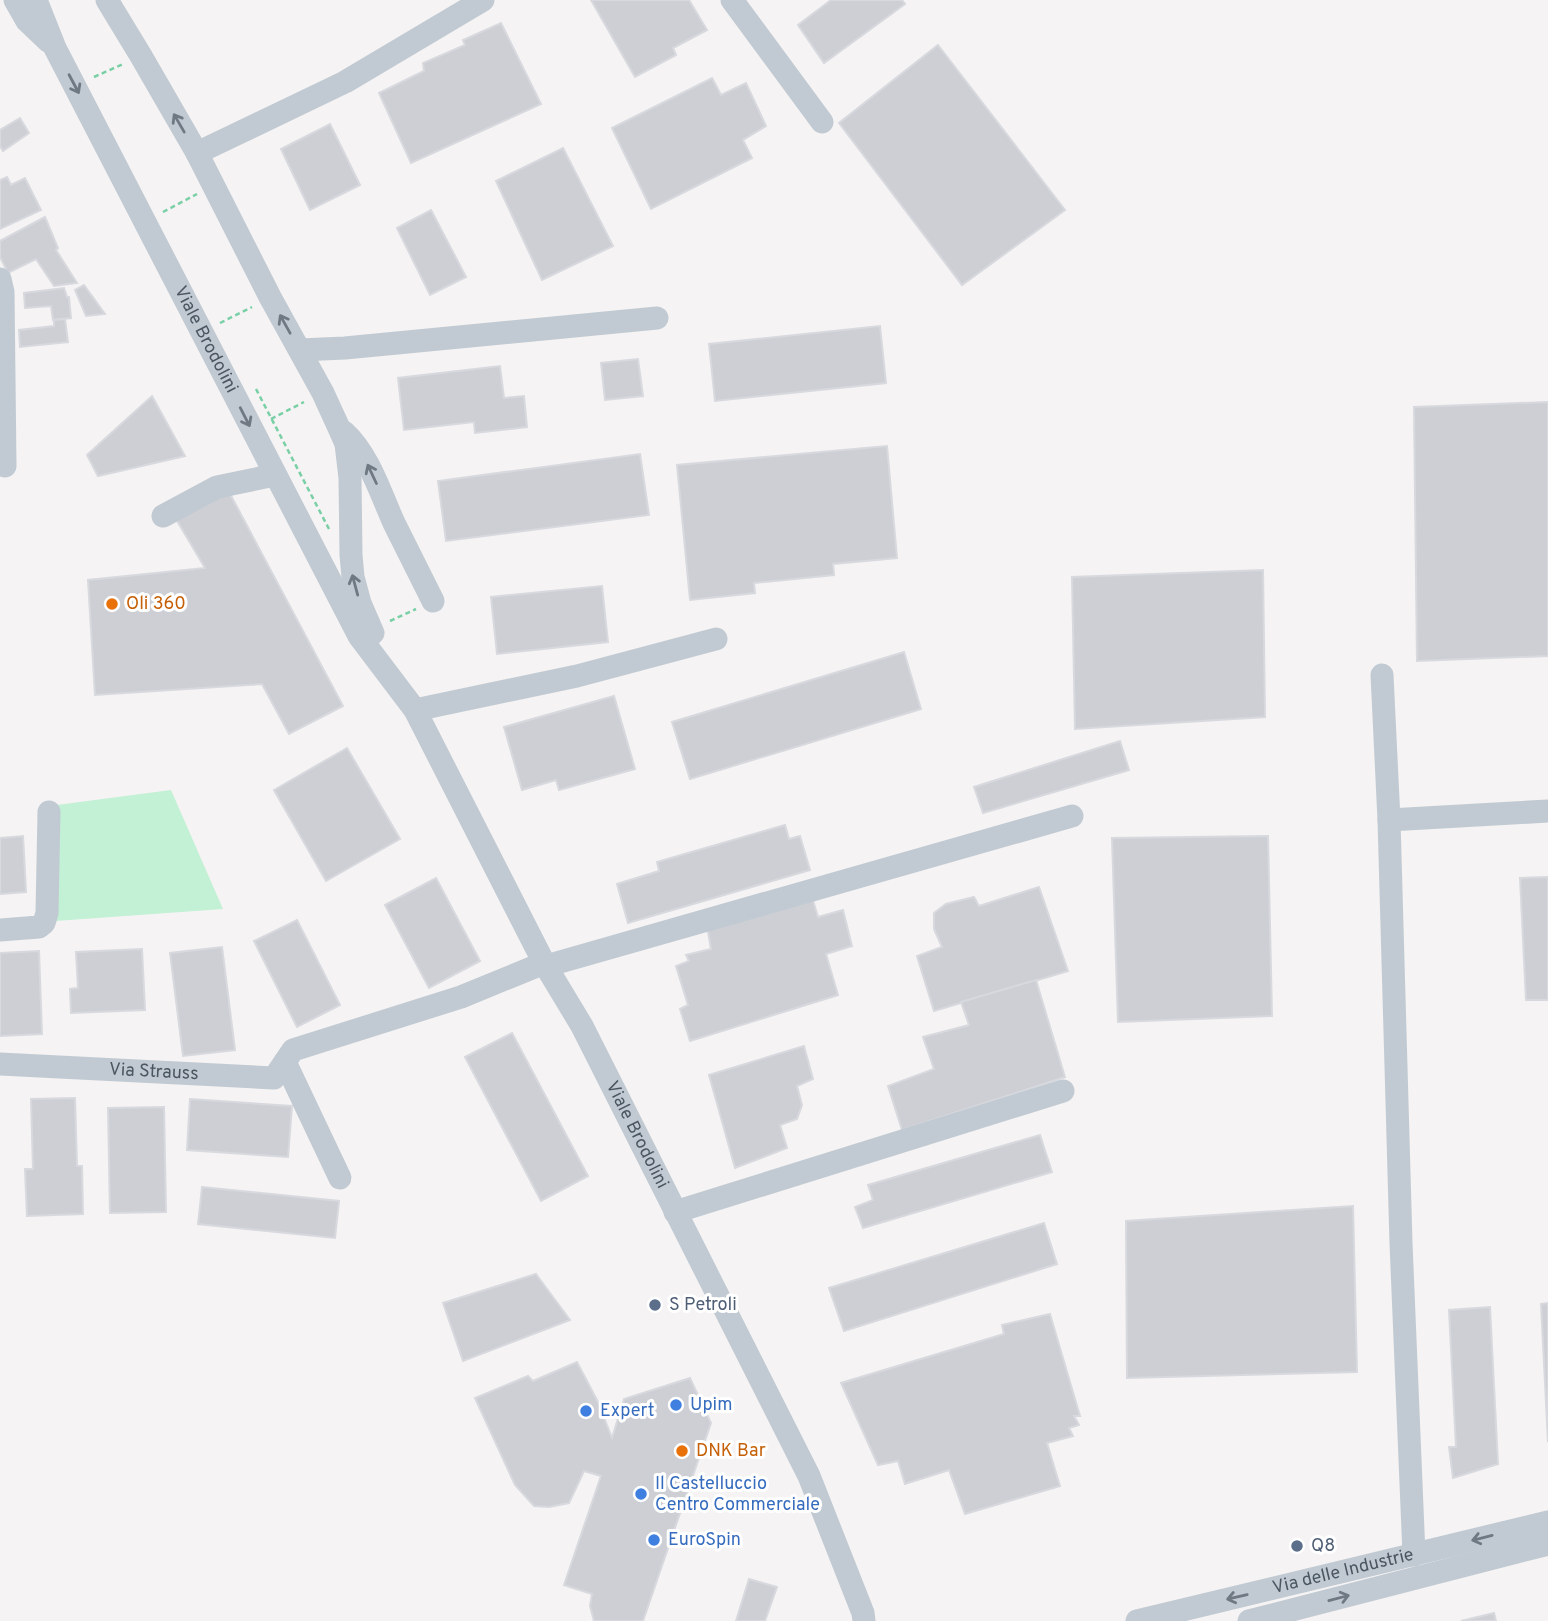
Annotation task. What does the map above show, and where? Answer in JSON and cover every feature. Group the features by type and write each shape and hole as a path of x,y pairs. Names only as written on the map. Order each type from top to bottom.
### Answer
{"street":[{"path":"16,0 27,22 55,48"},
{"name":"Viale Brodolini","path":"36,0 55,48 359,636 415,710 545,964 582,1026 809,1476 866,1618"},
{"name":"Viale Brodolini","path":"107,0 197,153 270,297 323,393 346,444 353,577 360,603 387,672"},
{"path":"197,153 345,82 483,0"},
{"path":"732,0 822,122"},
{"path":"0,279 3,292 1,309 5,466"},
{"path":"300,350 657,318"},
{"path":"339,428 356,442 433,601"},
{"path":"163,516 217,487 275,475"},
{"path":"351,516 371,514 389,520 396,526"},
{"path":"415,710 577,676 716,639"},
{"path":"1382,675 1390,820 1401,1243 1414,1555"},
{"path":"1390,820 1548,811"},
{"path":"0,930 39,927 44,923 47,913 49,812"},
{"path":"340,1178 289,1056 461,997 545,964 1072,816"},
{"name":"Via Strauss","path":"0,1064 274,1079 289,1056"},
{"path":"675,1212 1063,1091"},
{"name":"Via delle Industrie","path":"1137,1621 1548,1522"},
{"name":"Via delle Industrie","path":"1249,1621 1548,1544"}],"path":[{"path":"75,86 141,56"},
{"path":"162,212 179,204"},
{"path":"271,419 323,393"},
{"path":"371,629 433,601"}],"green space":[{"path":"171,790 223,909 55,921 57,805"}],"building":[{"path":"591,0 689,0 707,30 673,48 676,55 635,77"},
{"path":"831,0 902,0 905,4 824,63 798,25"},
{"path":"501,23 541,104 411,163 379,93 424,71 423,63 465,45 463,40"},
{"path":"938,45 1065,210 962,285 839,123"},
{"path":"712,78 721,95 746,83 766,126 743,140 752,158 651,209 612,128"},
{"path":"20,118 29,133 3,151 0,146 0,130"},
{"path":"330,124 360,185 310,210 281,149"},
{"path":"563,148 613,246 542,280 496,181"},
{"path":"7,177 11,185 25,178 41,210 0,229 0,180"},
{"path":"431,210 466,277 430,295 397,228"},
{"path":"45,217 58,248 56,250 77,283 54,286 36,259 8,273 0,257 0,241"},
{"path":"84,285 105,314 86,316 75,290"},
{"path":"64,288 69,297 71,318 53,320 51,306 25,308 24,293"},
{"path":"65,319 68,342 20,347 19,330 54,326 54,320"},
{"path":"880,326 886,383 715,401 709,344"},
{"path":"638,359 643,396 605,400 601,363"},
{"path":"500,366 504,398 524,396 527,427 475,433 474,422 404,430 398,378"},
{"path":"152,396 185,456 98,476 87,455"},
{"path":"1548,402 1548,656 1417,661 1414,407"},
{"path":"887,446 897,558 833,564 834,575 754,583 755,593 690,600 677,465"},
{"path":"640,454 649,515 446,541 438,481"},
{"path":"228,490 343,706 289,734 262,684 95,695 88,580 205,568 176,519"},
{"path":"1263,570 1265,717 1075,729 1072,577"},
{"path":"602,586 608,642 497,654 491,597"},
{"path":"904,652 921,709 690,779 672,722"},
{"path":"614,696 635,769 559,790 556,780 522,790 504,727"},
{"path":"1120,741 1129,770 983,813 974,787"},
{"path":"347,748 400,839 326,881 274,790"},
{"path":"785,825 789,839 800,836 810,870 628,923 617,884 659,871 657,862"},
{"path":"23,836 26,892 0,894 0,838"},
{"path":"1268,836 1272,1016 1118,1022 1112,838"},
{"path":"1548,877 1548,1000 1526,1000 1520,878"},
{"path":"436,878 480,961 429,988 385,905"},
{"path":"1039,887 1068,971 934,1011 917,956 942,947 934,929 934,913 946,904 974,897 979,906"},
{"path":"812,897 818,917 843,910 852,946 826,954 838,995 690,1041 680,1009 688,1005 676,966 689,961 686,955 711,949 707,926"},
{"path":"297,920 340,1005 297,1027 254,941"},
{"path":"222,947 235,1050 183,1056 170,953"},
{"path":"142,949 145,1010 71,1013 70,989 78,988 76,952"},
{"path":"39,951 42,1034 0,1036 0,953"},
{"path":"1036,980 1065,1077 902,1130 888,1086 934,1069 923,1037 969,1025 961,1002"},
{"path":"512,1033 588,1176 541,1201 465,1057"},
{"path":"804,1046 813,1079 797,1086 802,1105 797,1119 780,1125 787,1148 735,1168 709,1075"},
{"path":"75,1098 77,1166 82,1166 83,1214 27,1216 25,1169 33,1169 31,1099"},
{"path":"190,1099 292,1106 288,1157 187,1150"},
{"path":"164,1107 166,1212 110,1213 108,1108"},
{"path":"1040,1135 1052,1172 863,1228 855,1207 873,1200 868,1185"},
{"path":"202,1187 339,1201 335,1238 198,1224"},
{"path":"1353,1206 1357,1372 1127,1378 1126,1221"},
{"path":"1044,1223 1057,1264 844,1331 829,1288"},
{"path":"536,1274 570,1320 463,1361 443,1303"},
{"path":"1548,1303 1548,1442 1541,1304"},
{"path":"1490,1307 1498,1464 1453,1478 1449,1447 1456,1447 1449,1310"},
{"path":"1050,1314 1080,1416 1074,1416 1079,1425 1069,1428 1073,1436 1047,1443 1060,1486 965,1514 949,1470 905,1484 898,1461 878,1465 841,1383 1004,1334 1002,1325"},
{"name":"Il Castelluccio Centro Commerciale","path":"577,1362 598,1402 612,1438 624,1399 690,1378 711,1423 643,1621 594,1621 590,1606 592,1594 564,1585 601,1476 584,1471 569,1503 549,1507 534,1506 515,1485 475,1398 528,1376 533,1381"},
{"path":"749,1579 777,1587 765,1621 736,1621"},
{"path":"1494,1613 1496,1621 1461,1621"}],"place":[{"name":"Oli 360","path":"112,604"},
{"name":"S Petroli","path":"655,1305"},
{"name":"Upim","path":"676,1405"},
{"name":"Expert","path":"586,1411"},
{"name":"DNK Bar","path":"682,1451"},
{"name":"Il Castelluccio Centro Commerciale","path":"641,1494"},
{"name":"EuroSpin","path":"654,1540"},
{"name":"Q8","path":"1297,1546"}]}
